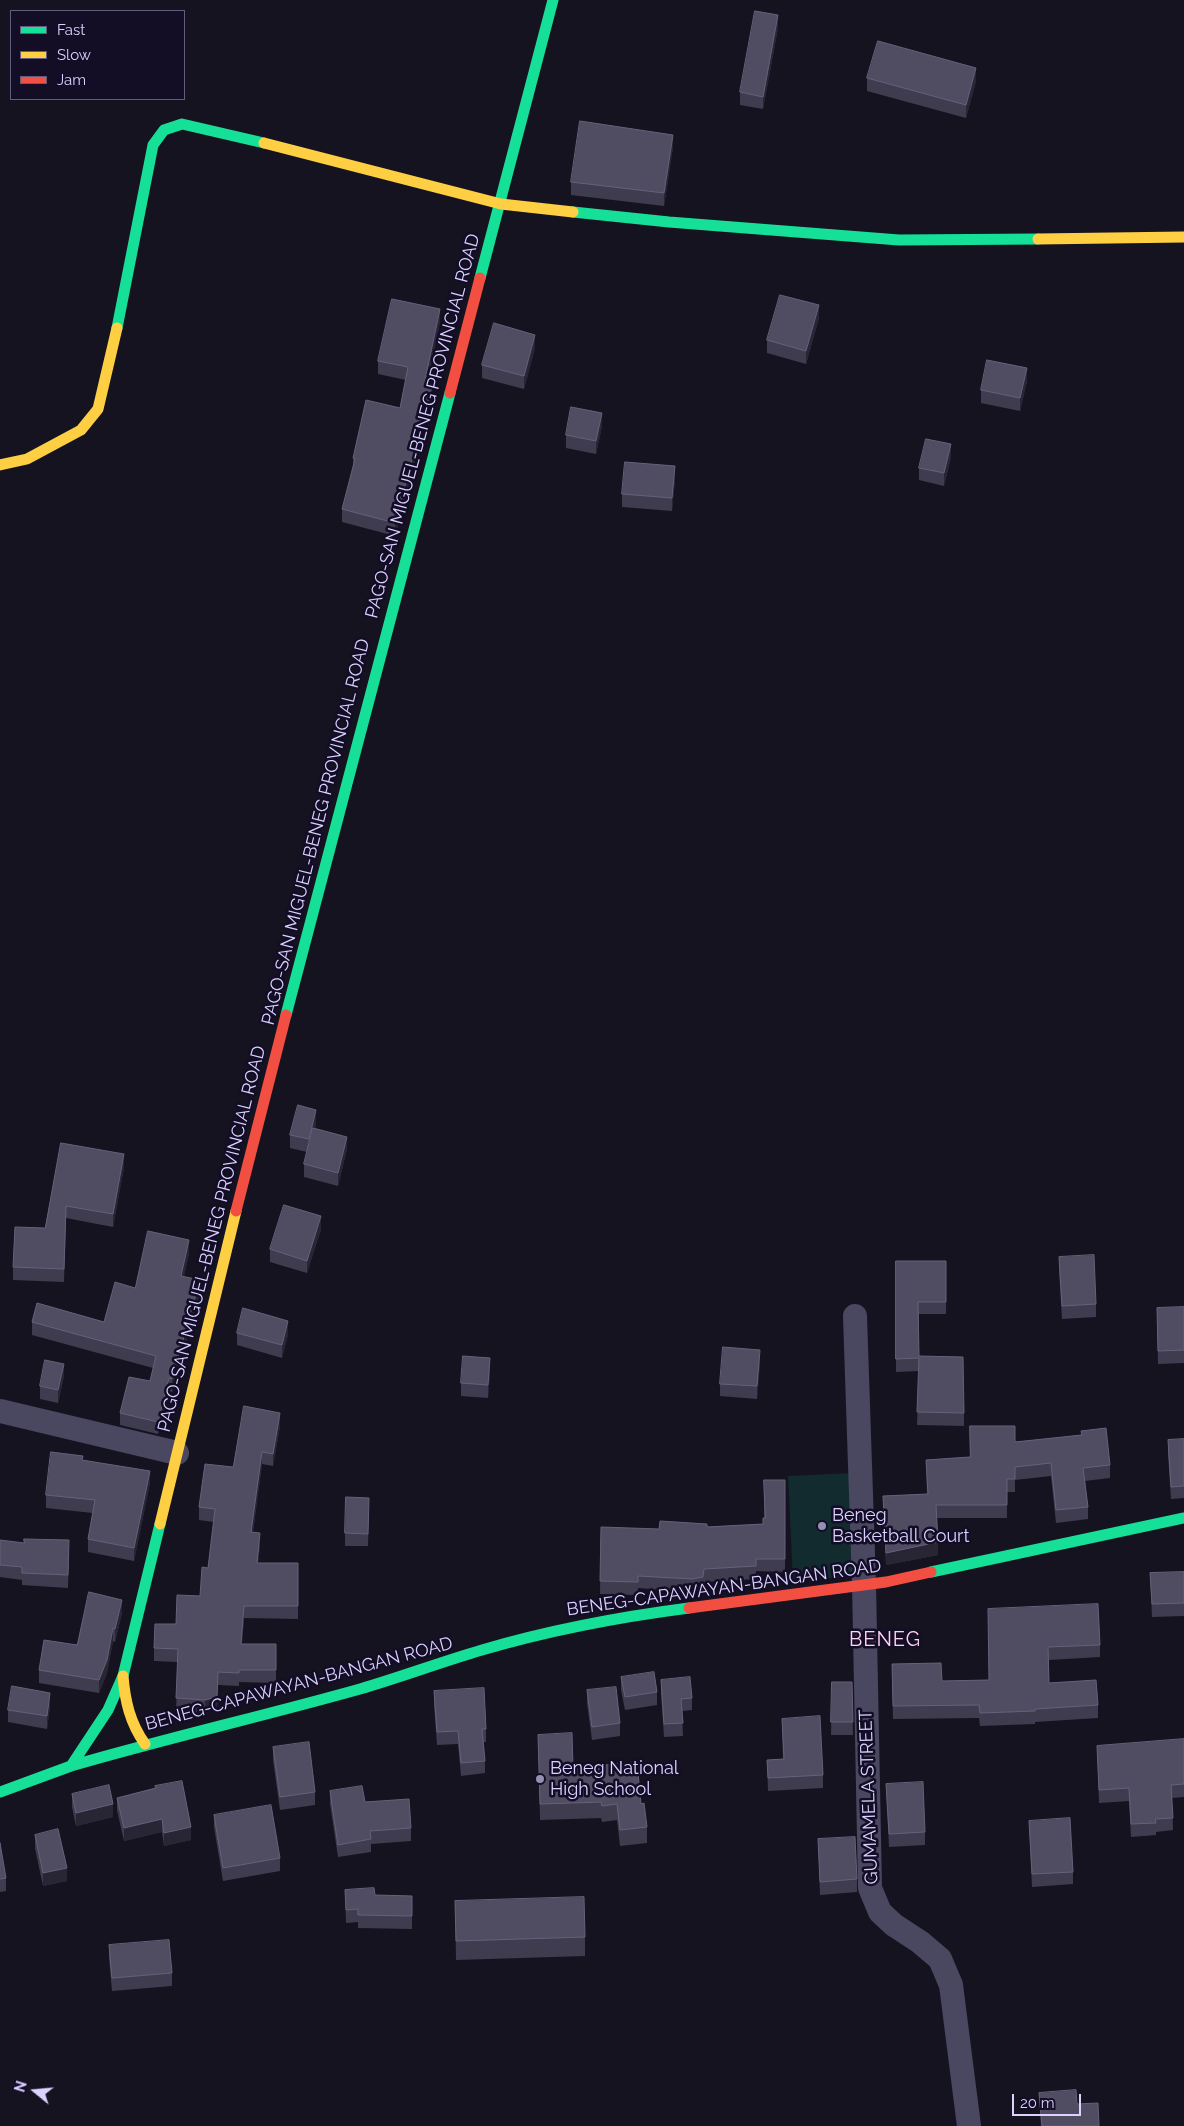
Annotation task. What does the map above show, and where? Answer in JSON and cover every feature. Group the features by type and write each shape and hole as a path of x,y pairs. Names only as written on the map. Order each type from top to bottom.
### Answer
{"street":[{"name":"PAGO-SAN MIGUEL-BENEG PROVINCIAL ROAD","path":"123,1676 177,1453 341,801 501,204 553,0"},
{"path":"0,465 27,459 81,430 98,410 112,354 153,145 164,130 182,124 296,150 501,204 669,222 899,240 1184,237"},
{"name":"GUMAMELA STREET","path":"855,1316 864,1584 870,1888 880,1912 894,1925 920,1942 940,1959 951,1985 969,2126"},
{"path":"0,1411 177,1453"},
{"name":"BENEG-CAPAWAYAN-BANGAN ROAD","path":"0,1792 72,1766 145,1744 360,1689 483,1650 579,1625 625,1616 864,1584 966,1566 1184,1518"},
{"path":"123,1676 125,1700 130,1717 135,1732 145,1744"},
{"path":"72,1766 108,1710 123,1676"}],"green space":[{"name":"Beneg Basketball Court","path":"852,1473 854,1577 793,1580 788,1476"}],"building":[{"path":"755,11 778,15 763,97 740,92"},
{"path":"878,41 976,68 966,105 867,78"},
{"path":"580,121 673,135 664,193 571,182"},
{"path":"780,295 819,305 806,351 767,340"},
{"path":"392,299 440,309 424,385 432,386 395,523 342,509 355,459 353,458 366,400 400,408 408,367 378,361"},
{"path":"494,323 535,335 524,376 482,365"},
{"path":"987,360 1027,368 1020,398 981,390"},
{"path":"571,407 602,413 596,441 566,435"},
{"path":"926,439 951,444 944,473 919,468"},
{"path":"625,462 675,466 672,498 622,494"},
{"path":"298,1105 316,1110 309,1139 290,1135"},
{"path":"313,1128 347,1137 338,1173 304,1164"},
{"path":"61,1143 124,1154 113,1214 66,1206 64,1269 13,1267 15,1227 45,1228"},
{"path":"284,1205 321,1216 307,1261 270,1249"},
{"path":"148,1231 189,1240 181,1276 200,1280 172,1379 169,1378 158,1422 120,1413 129,1377 150,1381 156,1356 32,1322 37,1303 104,1322 115,1282 135,1288"},
{"path":"1094,1255 1096,1304 1062,1306 1059,1257"},
{"path":"896,1261 946,1261 946,1302 918,1302 919,1356 963,1357 964,1413 917,1412 919,1358 896,1359"},
{"path":"1184,1307 1184,1350 1158,1351 1157,1308"},
{"path":"243,1308 288,1321 282,1345 237,1333"},
{"path":"723,1347 760,1350 757,1386 720,1384"},
{"path":"463,1356 490,1358 488,1385 461,1383"},
{"path":"45,1360 64,1364 58,1390 40,1386"},
{"path":"244,1406 280,1413 273,1454 262,1452 251,1532 260,1533 257,1563 298,1563 298,1606 244,1606 241,1644 276,1644 276,1670 239,1670 239,1673 218,1672 217,1697 205,1700 176,1698 178,1649 154,1648 155,1624 176,1624 177,1595 200,1596 202,1567 208,1568 215,1509 199,1507 205,1464 233,1467"},
{"path":"970,1426 1015,1426 1015,1442 1082,1435 1081,1431 1106,1428 1110,1465 1083,1468 1088,1507 1056,1510 1051,1463 1015,1467 1015,1479 1007,1479 1007,1505 936,1505 938,1542 886,1553 883,1496 928,1494 926,1460 970,1457"},
{"path":"1184,1439 1184,1486 1171,1487 1168,1440"},
{"path":"51,1452 83,1456 82,1460 150,1471 134,1548 88,1539 95,1500 46,1495"},
{"path":"764,1480 785,1480 785,1559 756,1559 756,1566 704,1569 703,1577 692,1579 638,1576 638,1582 600,1581 601,1527 659,1529 660,1521 707,1524 707,1527 763,1524 763,1518 765,1518"},
{"path":"346,1497 369,1498 368,1534 345,1533"},
{"path":"24,1539 69,1540 68,1575 22,1573 22,1567 0,1565 0,1540 24,1543"},
{"path":"1184,1572 1184,1603 1152,1604 1150,1573"},
{"path":"89,1592 122,1600 115,1629 113,1628 107,1660 99,1680 39,1670 44,1640 77,1645"},
{"path":"1098,1604 1100,1645 1048,1647 1049,1683 1096,1680 1098,1705 1035,1709 1035,1711 980,1713 979,1705 893,1706 892,1664 941,1663 942,1681 989,1680 988,1609"},
{"path":"654,1672 657,1692 625,1697 621,1677"},
{"path":"690,1677 692,1698 681,1699 683,1723 664,1724 661,1680"},
{"path":"832,1682 852,1682 853,1722 831,1722"},
{"path":"12,1686 50,1693 47,1716 8,1710"},
{"path":"616,1687 620,1723 592,1727 587,1690"},
{"path":"484,1688 486,1729 482,1729 485,1761 461,1763 458,1731 437,1732 434,1691"},
{"path":"820,1716 823,1775 768,1778 767,1760 784,1759 782,1719"},
{"path":"572,1733 573,1768 637,1762 641,1804 644,1803 647,1827 620,1830 617,1804 602,1806 601,1802 540,1804 538,1735"},
{"path":"1184,1739 1184,1784 1171,1785 1173,1818 1155,1819 1156,1823 1131,1824 1129,1788 1099,1790 1097,1746"},
{"path":"309,1742 315,1792 280,1797 273,1747"},
{"path":"182,1781 191,1827 164,1833 162,1819 124,1828 117,1798 156,1788 155,1786"},
{"path":"923,1782 925,1832 889,1834 886,1784"},
{"path":"109,1785 113,1804 76,1813 72,1794"},
{"path":"362,1786 365,1802 409,1799 411,1828 370,1831 371,1839 338,1845 330,1791"},
{"path":"271,1805 280,1858 223,1868 214,1815"},
{"path":"1070,1818 1073,1872 1032,1874 1029,1821"},
{"path":"58,1829 67,1868 43,1873 35,1835"},
{"path":"855,1837 857,1879 820,1882 818,1839"},
{"path":"0,1843 6,1878 0,1879"},
{"path":"374,1888 375,1895 412,1896 412,1916 358,1915 358,1909 346,1910 345,1890"},
{"path":"584,1897 585,1937 456,1941 455,1901"},
{"path":"169,1940 172,1973 112,1978 109,1945"},
{"path":"1076,2090 1077,2104 1098,2103 1099,2126 1042,2126 1039,2093"}],"traffic: fast":[{"path":"480,278 553,0"},
{"path":"117,328 153,145 164,130 182,124 264,143"},
{"path":"573,212 669,222 899,240 1038,239"},
{"path":"286,1015 450,393"},
{"path":"931,1572 1184,1518"},
{"path":"0,1792 71,1766 108,1710 123,1676 160,1524"},
{"path":"71,1766 360,1689 533,1636 611,1620 689,1608"}],"traffic: slow":[{"path":"264,143 501,204 573,212"},
{"path":"1038,239 1184,237"},
{"path":"0,465 27,459 81,430 98,409 117,328"},
{"path":"160,1524 236,1211"},
{"path":"123,1676 129,1712 145,1744"}],"traffic: jam":[{"path":"450,393 480,278"},
{"path":"236,1211 286,1015"},
{"path":"689,1608 886,1582 931,1572"}],"place":[{"name":"Beneg Basketball Court","path":"822,1526"},
{"name":"Beneg National High School","path":"540,1779"}],"district":[{"name":"BENEG","path":"885,1640"}]}
